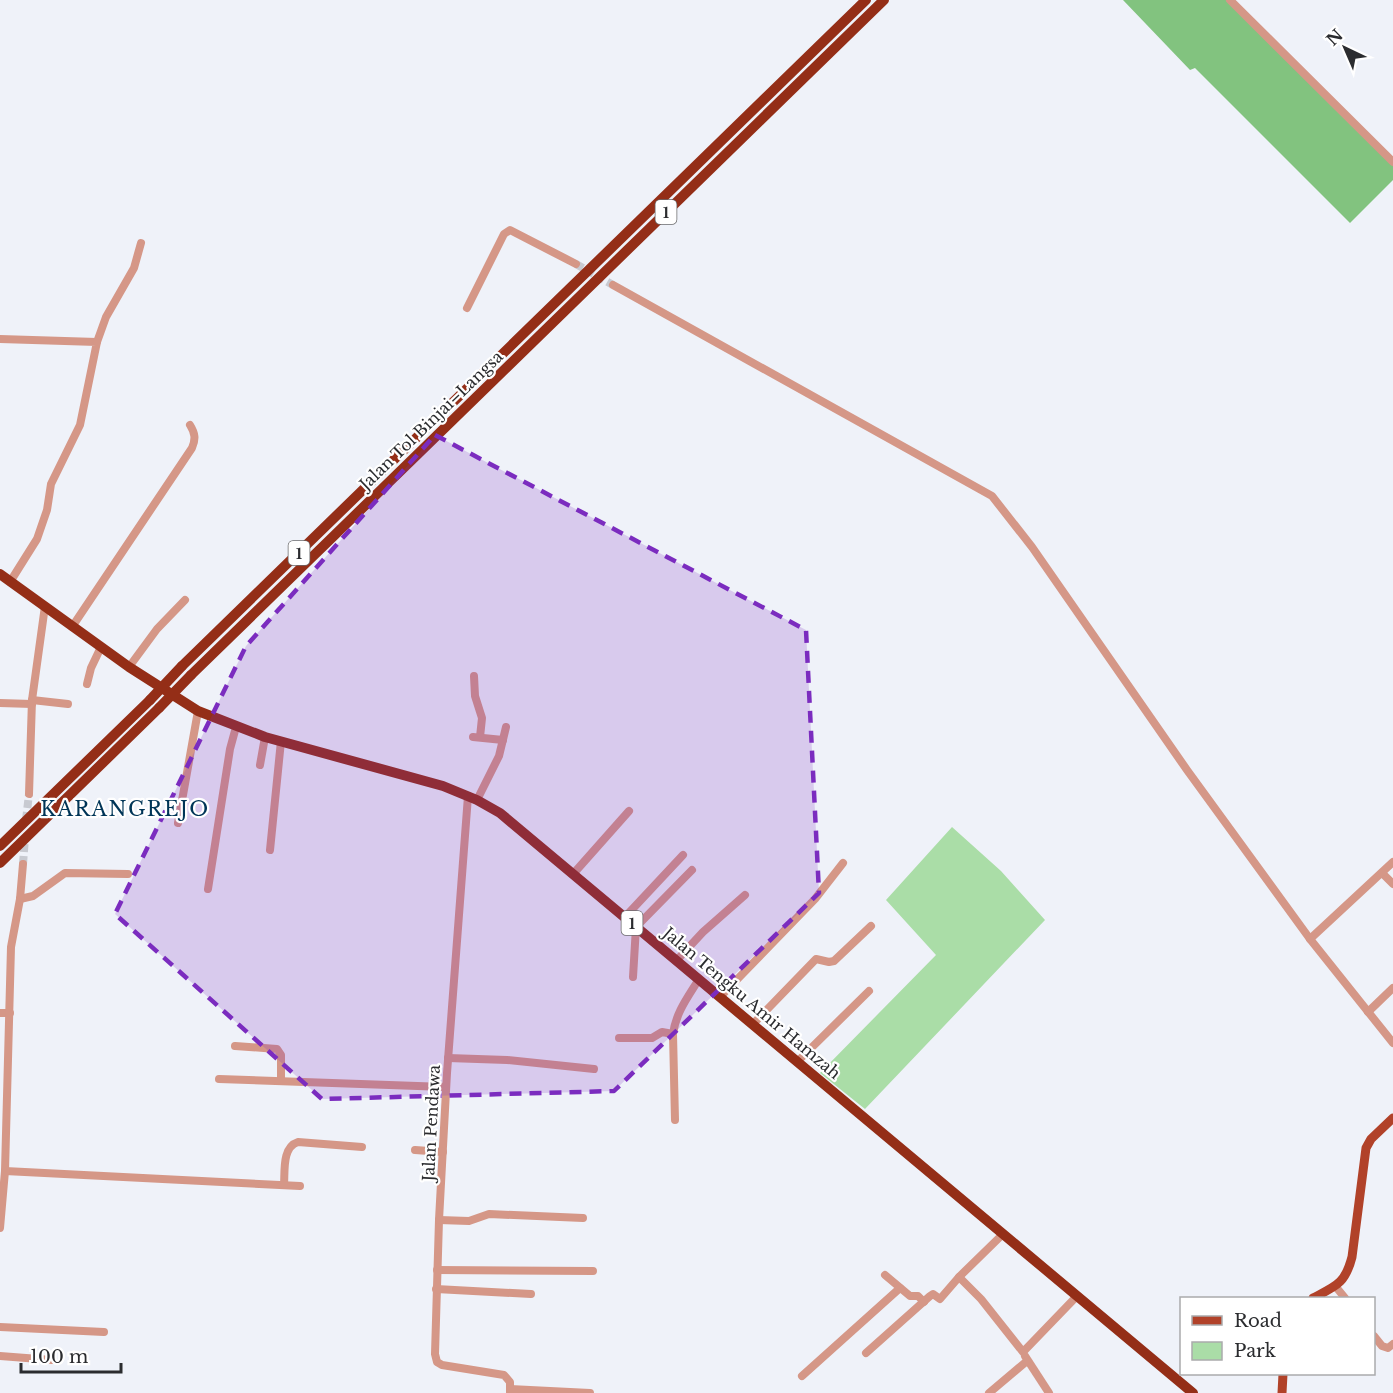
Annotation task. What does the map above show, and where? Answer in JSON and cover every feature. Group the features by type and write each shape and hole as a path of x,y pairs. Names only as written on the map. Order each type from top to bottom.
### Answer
{"highway":[{"name":"Jalan Tol Binjai–Langsa","path":"0,846 866,0"},
{"name":"Jalan Tol Binjai–Langsa","path":"0,863 884,0"},
{"name":"Jalan Tengku Amir Hamzah","path":"0,574 129,667 198,711 265,737 403,774 472,798 513,822 1193,1393"}],"main road":[{"path":"1317,1297 1336,1287 1344,1278 1352,1257 1366,1148 1371,1139 1393,1118"},
{"path":"1282,1393 1283,1375"}],"street":[{"path":"1230,0 1393,162"},
{"path":"467,308 504,234 510,230 576,264"},
{"path":"10,582 37,539 47,510 51,484 80,425 97,342 106,317 134,268 141,243"},
{"path":"613,285 992,496 1032,548 1187,770 1310,939 1393,1043"},
{"path":"0,339 97,342"},
{"path":"72,627 192,448 195,433 190,424"},
{"path":"129,667 157,629 185,600"},
{"path":"29,794 32,702 45,606"},
{"path":"87,684 91,668 101,647"},
{"path":"474,676 475,696 482,718 477,737 503,740"},
{"path":"0,704 32,702 68,704"},
{"path":"178,823 198,711"},
{"path":"208,889 230,749 236,727"},
{"path":"472,798 496,764 506,727"},
{"path":"260,765 265,737"},
{"path":"270,850 281,741"},
{"name":"Jalan Pendawa","path":"472,798 446,1087 435,1347 437,1362 504,1375 510,1382 510,1391"},
{"path":"574,873 629,811"},
{"path":"625,917 683,855"},
{"path":"1310,939 1393,862"},
{"path":"721,996 815,899 843,863"},
{"path":"0,1228 5,1171 11,947 21,899 23,864"},
{"path":"633,977 636,927 692,870"},
{"path":"21,899 33,896 64,873 128,874"},
{"path":"1382,873 1393,885"},
{"path":"677,960 703,932 745,895"},
{"path":"753,1024 816,959 834,961 872,926"},
{"path":"675,1120 673,1034 676,1016 699,979"},
{"path":"1368,1011 1393,988"},
{"path":"797,1062 869,991"},
{"path":"0,1013 9,1013"},
{"path":"619,1038 652,1038 662,1032 673,1034"},
{"path":"235,1047 277,1049 281,1055 281,1081"},
{"path":"448,1058 507,1060 594,1069"},
{"path":"219,1079 446,1087"},
{"path":"284,1185 286,1156 289,1146 293,1144 298,1142 362,1147"},
{"path":"415,1150 443,1152"},
{"path":"5,1171 300,1186"},
{"path":"439,1220 469,1221 489,1214 582,1218"},
{"path":"866,1353 932,1295 940,1299 1003,1234"},
{"path":"437,1270 593,1271"},
{"path":"885,1275 910,1296 918,1296 924,1302"},
{"path":"959,1277 981,1299 1023,1352 1048,1393"},
{"path":"1336,1287 1344,1297"},
{"path":"802,1377 900,1288"},
{"path":"436,1289 531,1294"},
{"path":"1023,1352 1077,1296"},
{"path":"0,1328 104,1332"},
{"path":"1375,1337 1384,1347 1388,1348 1393,1344"},
{"path":"0,1356 52,1360"},
{"path":"989,1393 1027,1361"},
{"path":"510,1391 590,1393"}],"highlighted area":[{"path":"435,435 806,630 819,893 614,1091 322,1099 115,914 246,646"}],"green space":[{"path":"1123,0 1231,0 1393,162 1393,180 1350,223 1195,68 1190,70"},
{"path":"952,827 1001,871 1045,920 865,1109 820,1073 936,955 886,900"}],"tunnel":[{"path":"576,264 613,285"},
{"path":"26,820 29,794"},
{"path":"23,864 25,838"}],"district":[{"name":"KARANGREJO","path":"125,809"}]}
